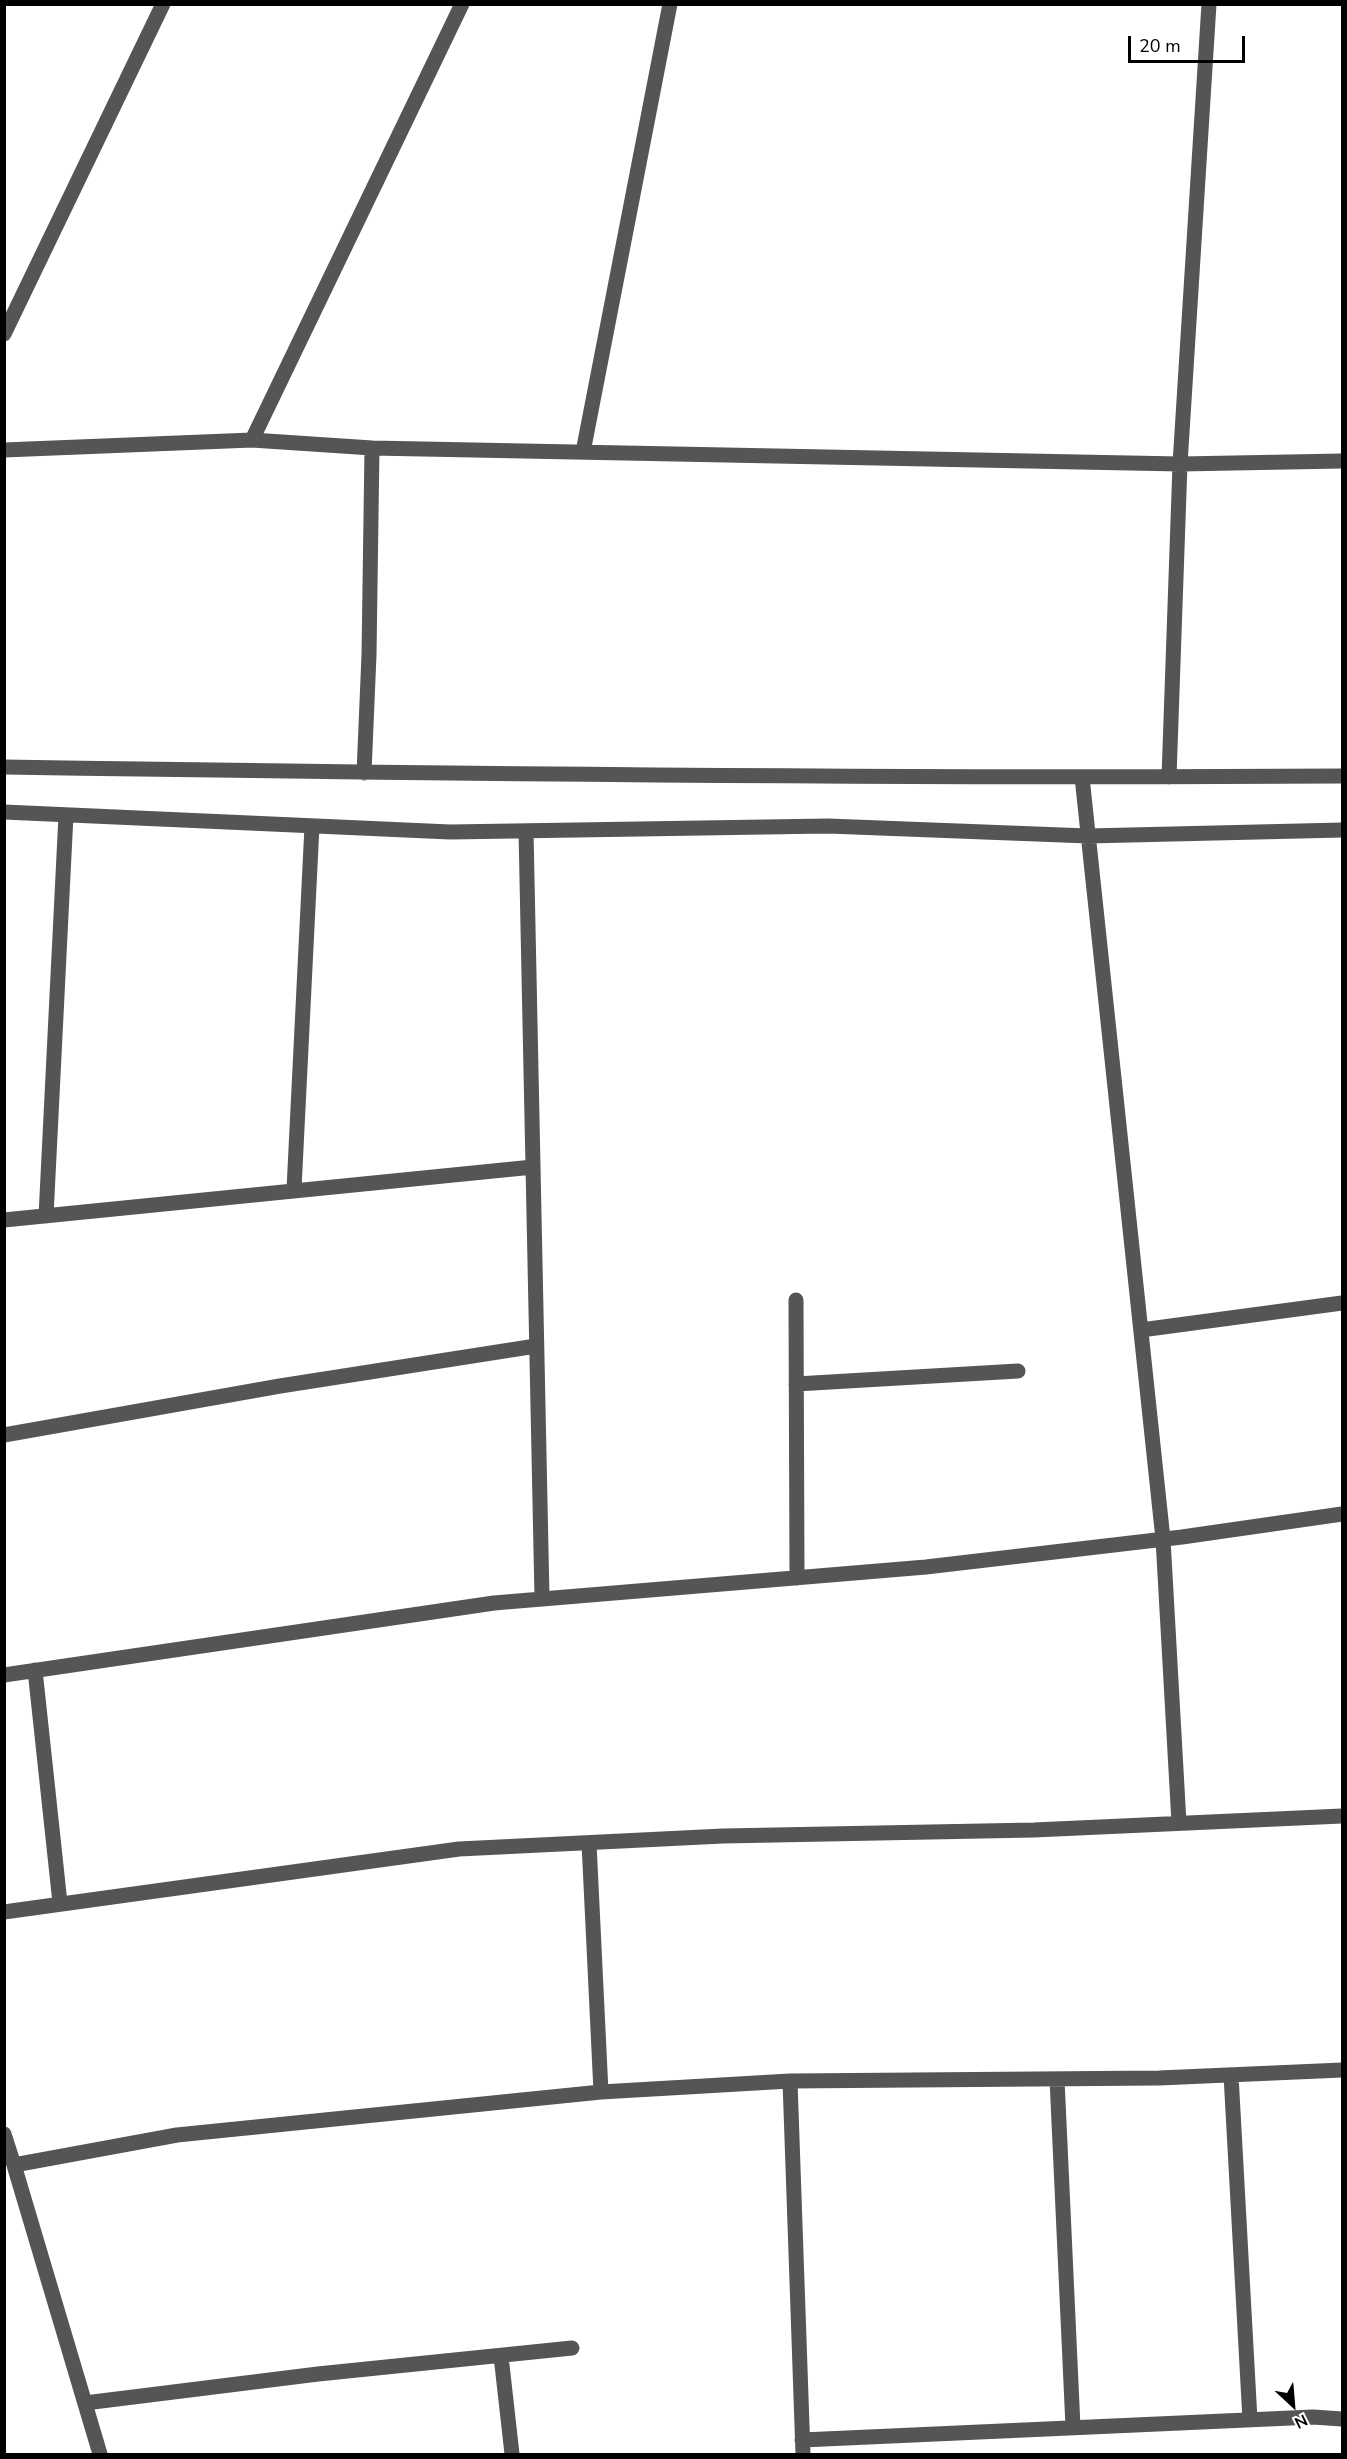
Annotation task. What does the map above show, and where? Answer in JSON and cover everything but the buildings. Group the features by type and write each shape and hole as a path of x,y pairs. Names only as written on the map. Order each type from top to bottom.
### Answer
{"street":[{"path":"4,334 163,4"},
{"path":"252,440 462,4"},
{"path":"583,452 670,4"},
{"path":"1169,777 1180,464 1209,4"},
{"path":"4,450 252,440 372,447 1180,464 1342,461"},
{"path":"364,773 369,655 372,447"},
{"path":"4,767 364,773 1342,776"},
{"path":"1082,777 1163,1539 1179,1823"},
{"path":"4,812 450,832 828,826 1088,836 1342,830"},
{"path":"46,1216 66,815"},
{"path":"294,1189 312,826"},
{"path":"526,831 542,1598"},
{"path":"4,1220 294,1189 532,1167"},
{"path":"796,1300 797,1578"},
{"path":"1141,1330 1342,1303"},
{"path":"4,1435 280,1386 536,1346"},
{"path":"796,1384 1018,1371"},
{"path":"4,1675 494,1603 926,1567 1163,1539 1342,1514"},
{"path":"35,1670 60,1904"},
{"path":"4,1912 459,1849 723,1836 1034,1830 1342,1816"},
{"path":"589,1843 601,2092"},
{"path":"14,2164 177,2135 601,2092 790,2081 1159,2078 1342,2070"},
{"path":"1231,2074 1250,2420"},
{"path":"1057,2079 1073,2427"},
{"path":"790,2081 802,2447 1073,2427 1313,2417 1342,2419"},
{"path":"4,2134 99,2454"},
{"path":"85,2403 318,2374 572,2348"},
{"path":"501,2356 512,2454"}]}
